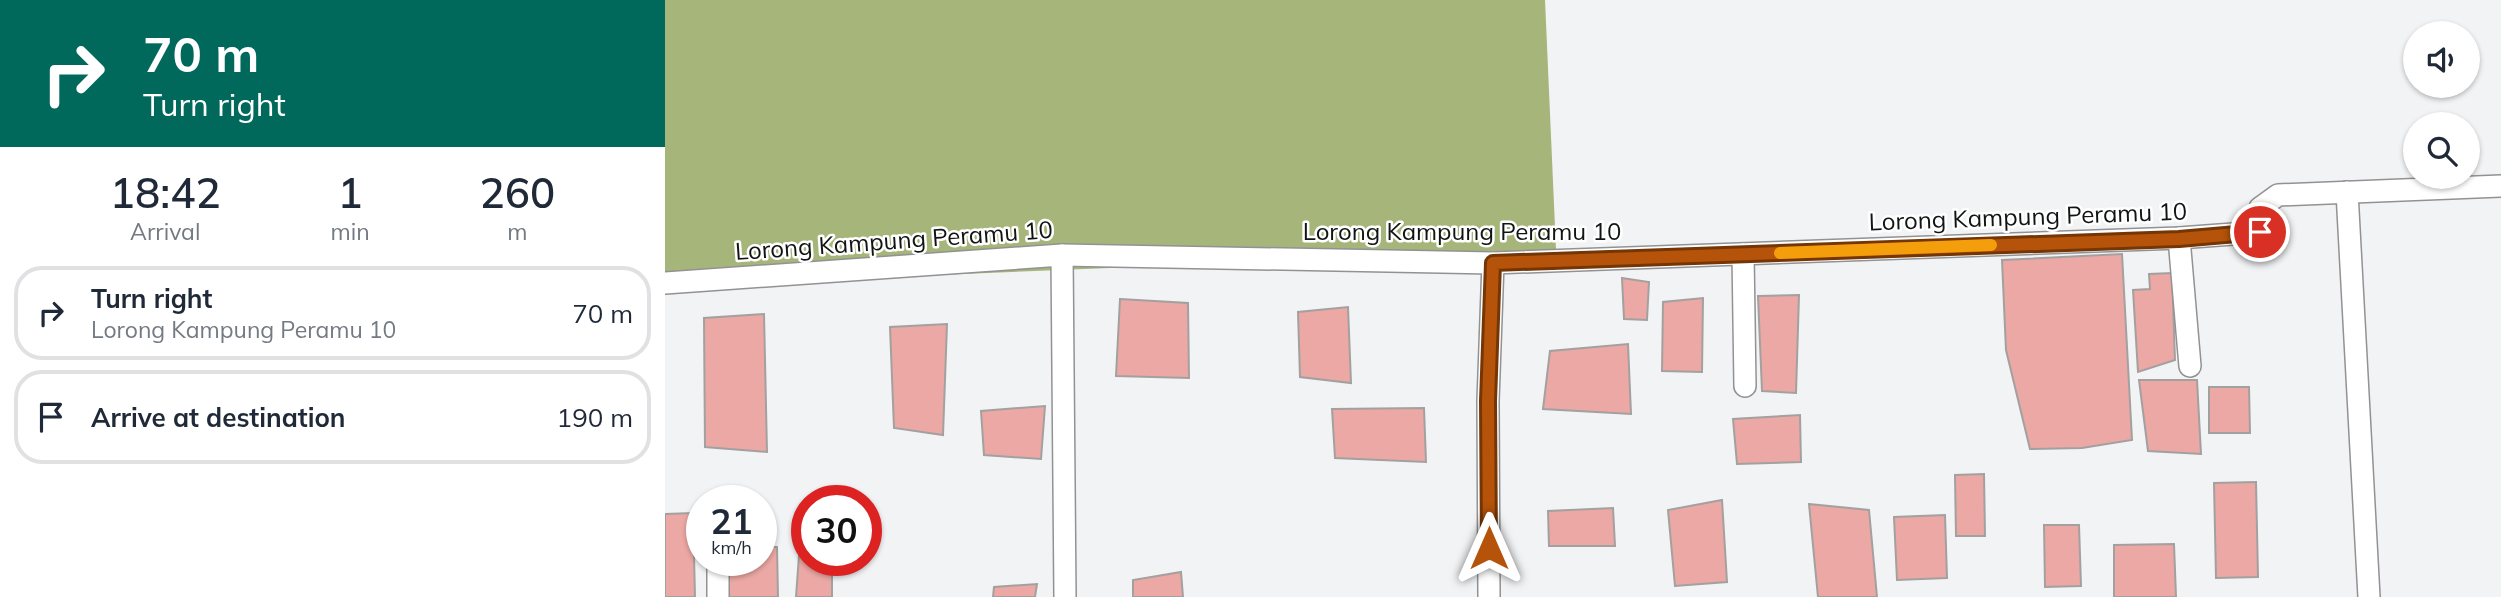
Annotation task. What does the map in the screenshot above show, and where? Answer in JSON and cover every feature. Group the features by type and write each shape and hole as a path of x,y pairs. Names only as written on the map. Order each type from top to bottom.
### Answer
{"street":[{"path":"2369,597 2347,192 2501,186"},
{"name":"Lorong Kampung Peramu 10","path":"665,283 1062,255 1493,263 2179,239 2260,232 2260,208 2278,195 2347,192"},
{"path":"2179,239 2190,366"},
{"path":"1743,254 1745,386"},
{"path":"1062,255 1065,597"},
{"path":"1489,597 1488,401 1493,263"},
{"path":"717,597 718,576"}],"green space":[{"path":"665,0 1545,0 1556,250 665,286"}],"building":[{"path":"2122,254 2132,440 2082,448 2030,449 2006,350 2002,260"},
{"path":"2172,273 2175,360 2138,372 2133,290 2150,289 2149,274"},
{"path":"1622,278 1649,282 1647,320 1624,319"},
{"path":"1799,295 1796,393 1762,391 1758,296"},
{"path":"1703,298 1702,372 1662,371 1663,302"},
{"path":"1120,299 1188,303 1189,378 1116,376"},
{"path":"1348,307 1351,383 1300,377 1298,312"},
{"path":"764,314 767,452 705,447 704,318"},
{"path":"947,324 943,435 894,428 890,327"},
{"path":"1628,344 1631,414 1543,409 1550,351"},
{"path":"2139,380 2197,380 2201,454 2148,451"},
{"path":"2209,387 2249,387 2250,433 2209,433"},
{"path":"1045,406 1041,459 984,455 981,411"},
{"path":"1424,408 1426,462 1335,458 1332,409"},
{"path":"1800,415 1801,462 1737,464 1733,419"},
{"path":"1984,474 1985,536 1956,536 1955,475"},
{"path":"2256,482 2258,577 2216,578 2214,483"},
{"path":"1722,500 1727,582 1675,586 1668,510"},
{"path":"1809,504 1869,510 1877,597 1818,597"},
{"path":"1613,508 1615,546 1549,546 1548,511"},
{"path":"686,513 686,576 694,576 695,597 665,597 665,514"},
{"path":"1945,515 1947,578 1897,580 1894,517"},
{"path":"2044,525 2079,525 2081,586 2045,587"},
{"path":"2174,544 2176,597 2114,597 2114,545"},
{"path":"777,547 778,597 727,597 728,576 777,576"},
{"path":"1181,572 1183,597 1133,597 1133,580"},
{"path":"798,576 832,576 832,597 796,597"},
{"path":"1037,584 1035,597 993,597 994,587"}],"slow traffic":[{"path":"1780,253 1991,245"}],"route":[{"path":"1489,548 1488,401 1493,263 2179,239 2260,232"}]}
